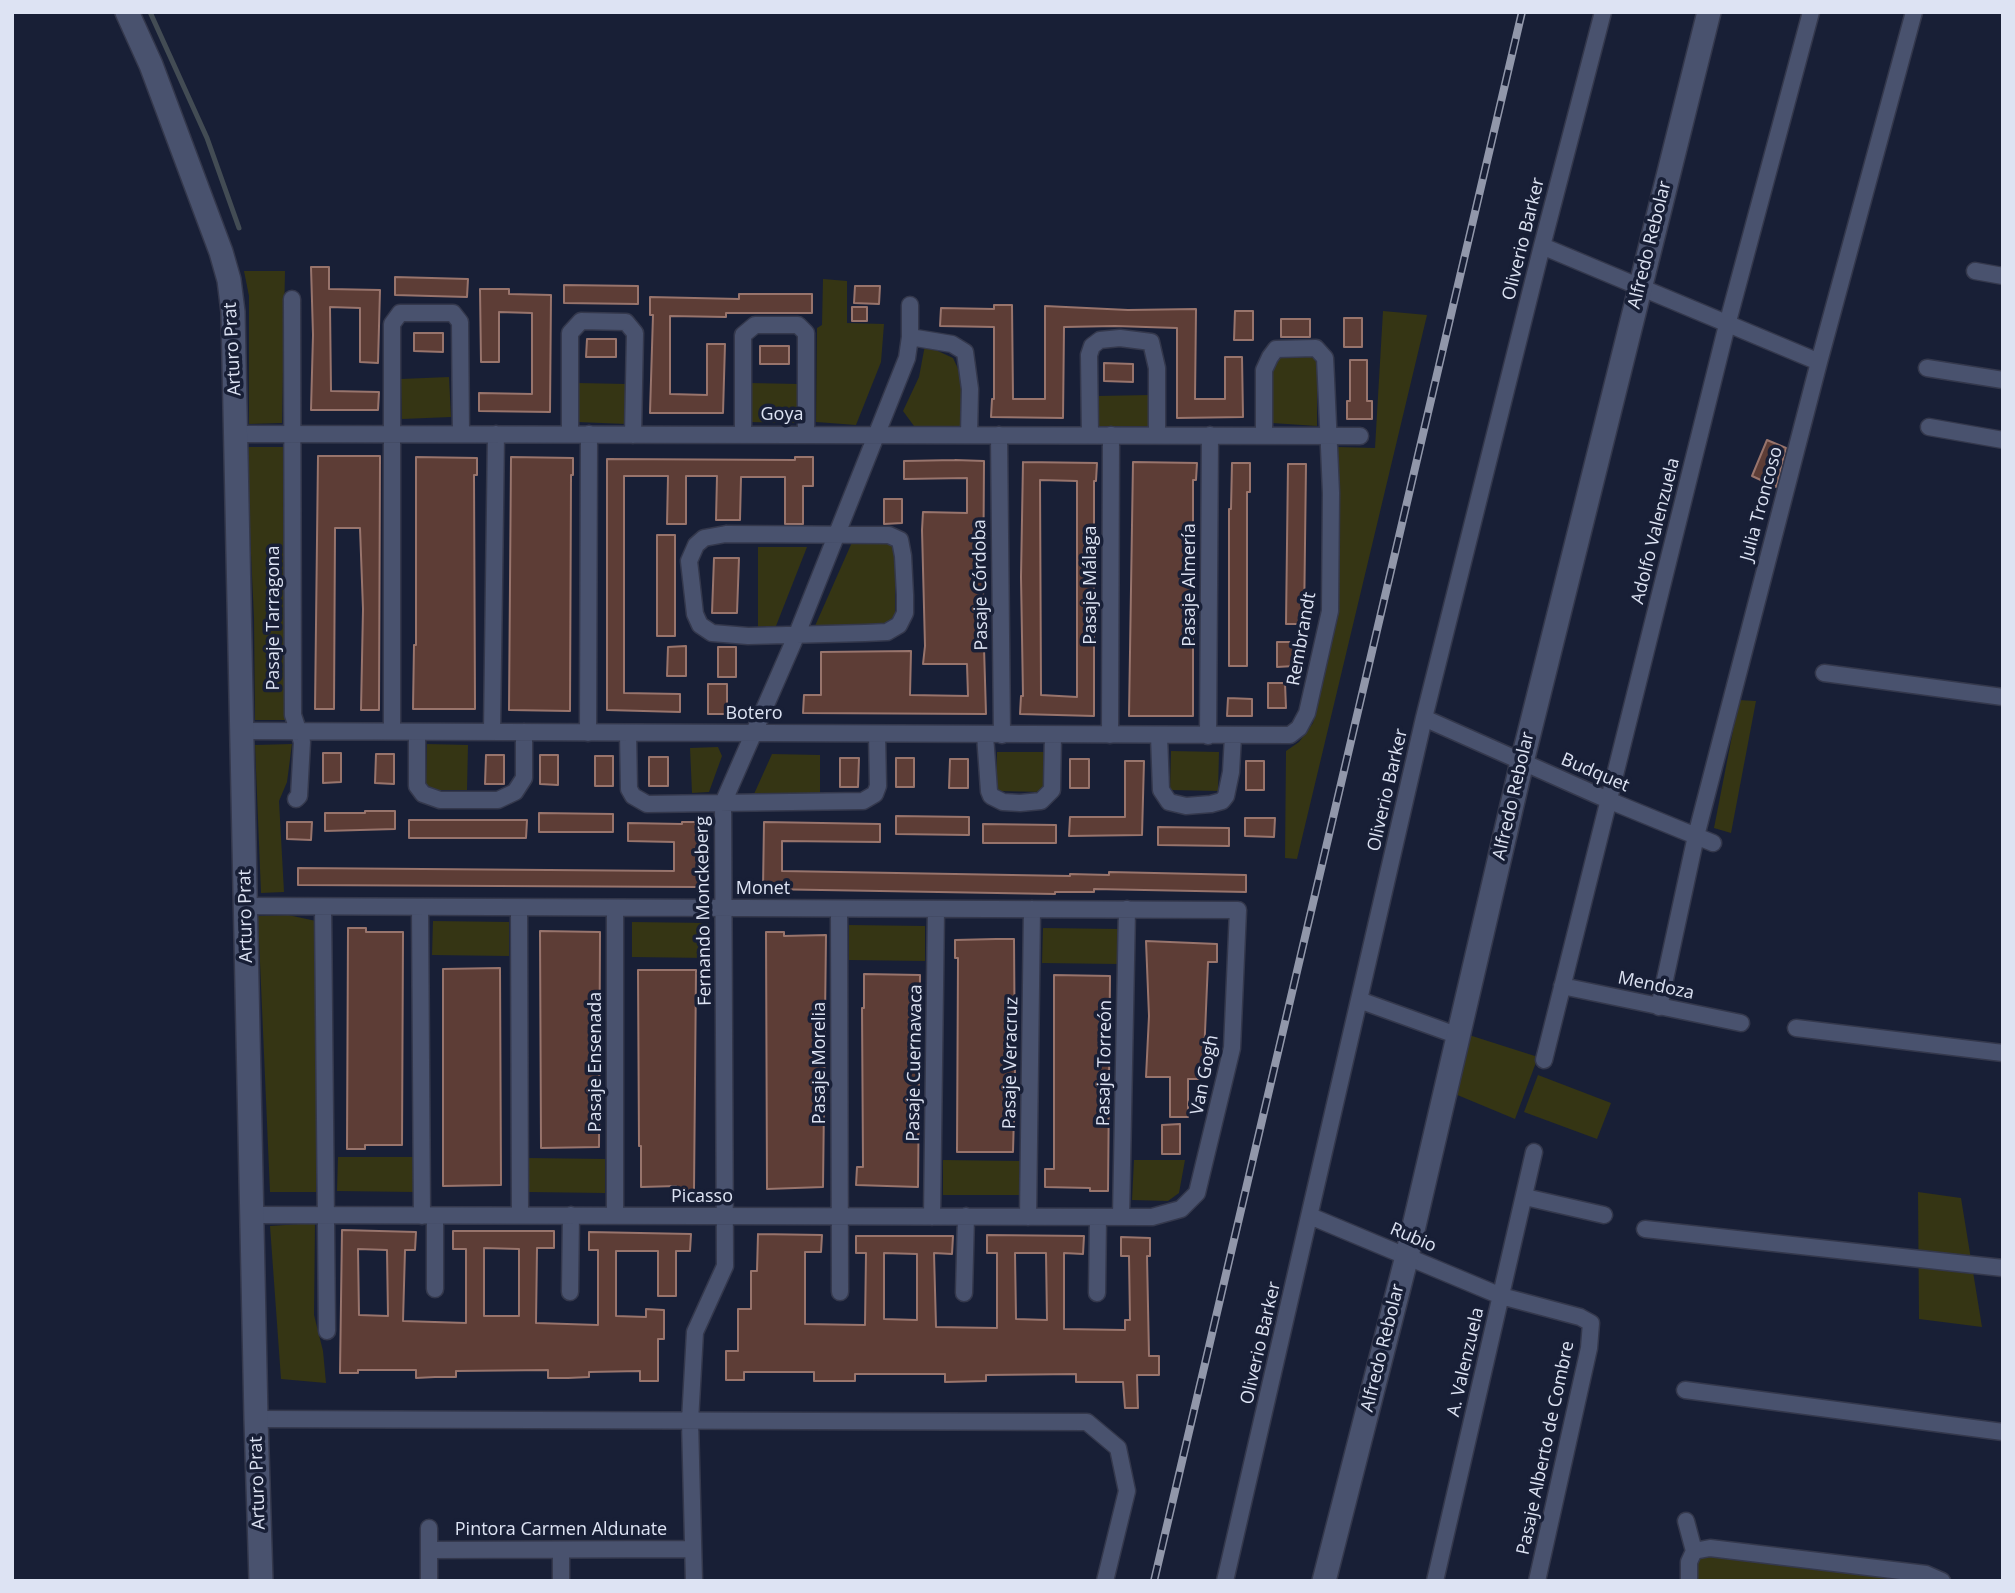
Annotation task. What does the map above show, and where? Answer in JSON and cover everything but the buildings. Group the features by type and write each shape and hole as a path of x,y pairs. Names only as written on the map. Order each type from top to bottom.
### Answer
{"street":[{"name":"Arturo Prat","path":"127,12 151,65 221,252 229,280 233,312 261,1581"},
{"name":"Oliverio Barker","path":"1226,1581 1424,718 1603,12"},
{"name":"Alfredo Rebolar","path":"1324,1581 1407,1256 1456,1035 1522,762 1709,12"},
{"name":"Adolfo Valenzuela","path":"1544,1060 1727,325 1811,12"},
{"name":"Julia Troncoso","path":"1659,1007 1696,836 1819,362 1914,12"},
{"path":"1542,246 1819,362"},
{"path":"1975,271 2003,276"},
{"name":"Pasaje Tarragona","path":"292,299 293,715 302,742 299,796 296,799"},
{"name":"Fernando Monckeberg","path":"694,1581 690,1421 695,1332 725,1266 723,803 797,635 907,358 910,305"},
{"path":"393,732 392,324 400,313 453,313 460,322 461,435"},
{"path":"570,434 569,334 581,321 626,321 635,332 633,435"},
{"path":"743,435 743,335 755,325 798,325 806,333 806,435"},
{"path":"910,337 952,344 965,352 970,389 969,435"},
{"path":"1090,435 1089,355 1092,346 1100,340 1120,338 1151,342 1157,368 1157,435"},
{"name":"Rembrandt","path":"1264,435 1264,370 1270,357 1276,349 1316,348 1325,358 1331,493 1330,611 1307,713 1299,728 1290,735 1266,736"},
{"path":"1927,368 2003,380"},
{"path":"1929,427 2003,440"},
{"name":"Goya","path":"237,434 1360,436"},
{"path":"492,732 496,434"},
{"path":"589,435 589,733"},
{"name":"Pasaje Córdoba","path":"999,435 1002,735"},
{"name":"Pasaje Málaga","path":"1110,735 1111,435"},
{"name":"Pasaje Almería","path":"1208,736 1210,435"},
{"path":"726,534 890,535 900,540 904,556 905,613 899,625 887,632 797,635 728,636 712,633 700,625 692,597 689,561 696,545 704,538 726,534"},
{"path":"1824,673 2003,697"},
{"name":"Budquet","path":"1424,718 1608,800 1713,843"},
{"name":"Botero","path":"242,731 1266,736"},
{"path":"417,732 417,786 423,794 440,800 498,800 516,792 524,778 524,732"},
{"path":"628,733 629,789 639,801 647,804 863,801 875,794 878,786 877,734"},
{"path":"985,735 991,796 1003,802 1020,803 1041,801 1052,790 1054,735"},
{"path":"1159,736 1161,790 1169,802 1186,806 1211,804 1222,801 1226,796 1231,772 1233,736"},
{"name":"Monet","path":"245,906 1238,910"},
{"path":"323,907 327,1331"},
{"path":"420,908 428,1216 435,1289"},
{"path":"519,908 520,1215"},
{"name":"Pasaje Ensenada","path":"615,908 615,1216"},
{"name":"Pasaje Morelia","path":"839,909 840,1292"},
{"name":"Pasaje Cuernavaca","path":"932,1217 936,909"},
{"name":"Pasaje Veracruz","path":"1028,1217 1032,909"},
{"name":"Pasaje Torreón","path":"1121,1217 1127,909"},
{"name":"Van Gogh","path":"1152,1217 1181,1209 1197,1193 1233,1048 1238,910"},
{"name":"Mendoza","path":"1562,986 1741,1023"},
{"path":"1359,1000 1456,1035"},
{"path":"1796,1028 2003,1053"},
{"name":"A. Valenzuela","path":"1435,1581 1534,1152"},
{"path":"1525,1197 1604,1216"},
{"name":"Picasso","path":"251,1215 1152,1217"},
{"path":"570,1215 570,1292"},
{"path":"964,1293 966,1216"},
{"name":"Rubio","path":"1310,1216 1501,1296 1580,1317 1591,1323"},
{"path":"1097,1293 1098,1217"},
{"path":"1645,1229 2003,1268"},
{"name":"Pasaje Alberto de Combre","path":"1537,1581 1589,1348 1591,1323"},
{"path":"1685,1390 2003,1432"},
{"path":"256,1419 1087,1422 1118,1448 1127,1491 1105,1581"},
{"path":"1686,1521 1694,1551 1689,1562 1689,1581"},
{"path":"429,1528 429,1581"},
{"path":"1694,1551 1710,1548 1926,1574 1942,1581"},
{"name":"Pintora Carmen Aldunate","path":"429,1550 693,1549"},
{"path":"561,1550 561,1581"}],"shaded area":[{"path":"244,271 285,271 282,423 249,424 249,296"},
{"path":"823,279 847,281 847,323 884,324 881,362 856,425 816,422 817,328 822,325"},
{"path":"1383,311 1427,315 1297,859 1285,858 1286,751 1299,742 1313,723 1338,607 1335,454 1338,447 1375,448"},
{"path":"925,345 953,358 961,375 961,426 914,426 903,411 919,377"},
{"path":"1283,354 1307,355 1317,360 1317,426 1272,423 1273,367"},
{"path":"449,377 451,417 402,419 401,379"},
{"path":"578,383 626,384 626,424 577,422"},
{"path":"750,383 798,384 798,423 749,422"},
{"path":"1150,395 1150,426 1097,426 1097,396"},
{"path":"246,447 284,447 286,720 255,720 254,618"},
{"path":"853,540 887,542 895,549 895,616 883,625 815,626"},
{"path":"758,547 807,547 776,626 758,627"},
{"path":"1739,700 1756,701 1731,833 1714,828"},
{"path":"292,744 287,782 279,801 284,892 261,893 255,745"},
{"path":"427,744 468,745 467,790 432,790 426,784"},
{"path":"718,747 722,756 709,792 692,793 690,748"},
{"path":"1171,751 1219,752 1218,791 1170,790"},
{"path":"997,752 1046,752 1045,792 996,791"},
{"path":"772,754 820,755 820,794 754,794"},
{"path":"288,915 316,921 316,1192 270,1192 258,916"},
{"path":"433,921 509,922 509,956 432,955"},
{"path":"632,922 708,923 708,958 632,957"},
{"path":"849,925 925,926 925,961 849,960"},
{"path":"1043,928 1119,929 1118,964 1042,963"},
{"path":"1469,1035 1538,1057 1515,1119 1455,1094"},
{"path":"1538,1075 1611,1103 1597,1139 1524,1112"},
{"path":"338,1157 414,1157 413,1192 337,1191"},
{"path":"529,1158 605,1159 605,1193 529,1192"},
{"path":"943,1160 1020,1161 1019,1195 943,1195"},
{"path":"1134,1160 1185,1160 1179,1193 1168,1201 1132,1200"},
{"path":"1918,1192 1961,1198 1982,1327 1919,1319"},
{"path":"315,1223 314,1315 323,1351 326,1383 281,1379 270,1226"},
{"path":"1705,1556 1918,1581 1698,1581 1697,1559"}],"waterway":[{"path":"150,12 207,138 239,228"}],"railway":[{"path":"1154,1581 1522,12"}]}
